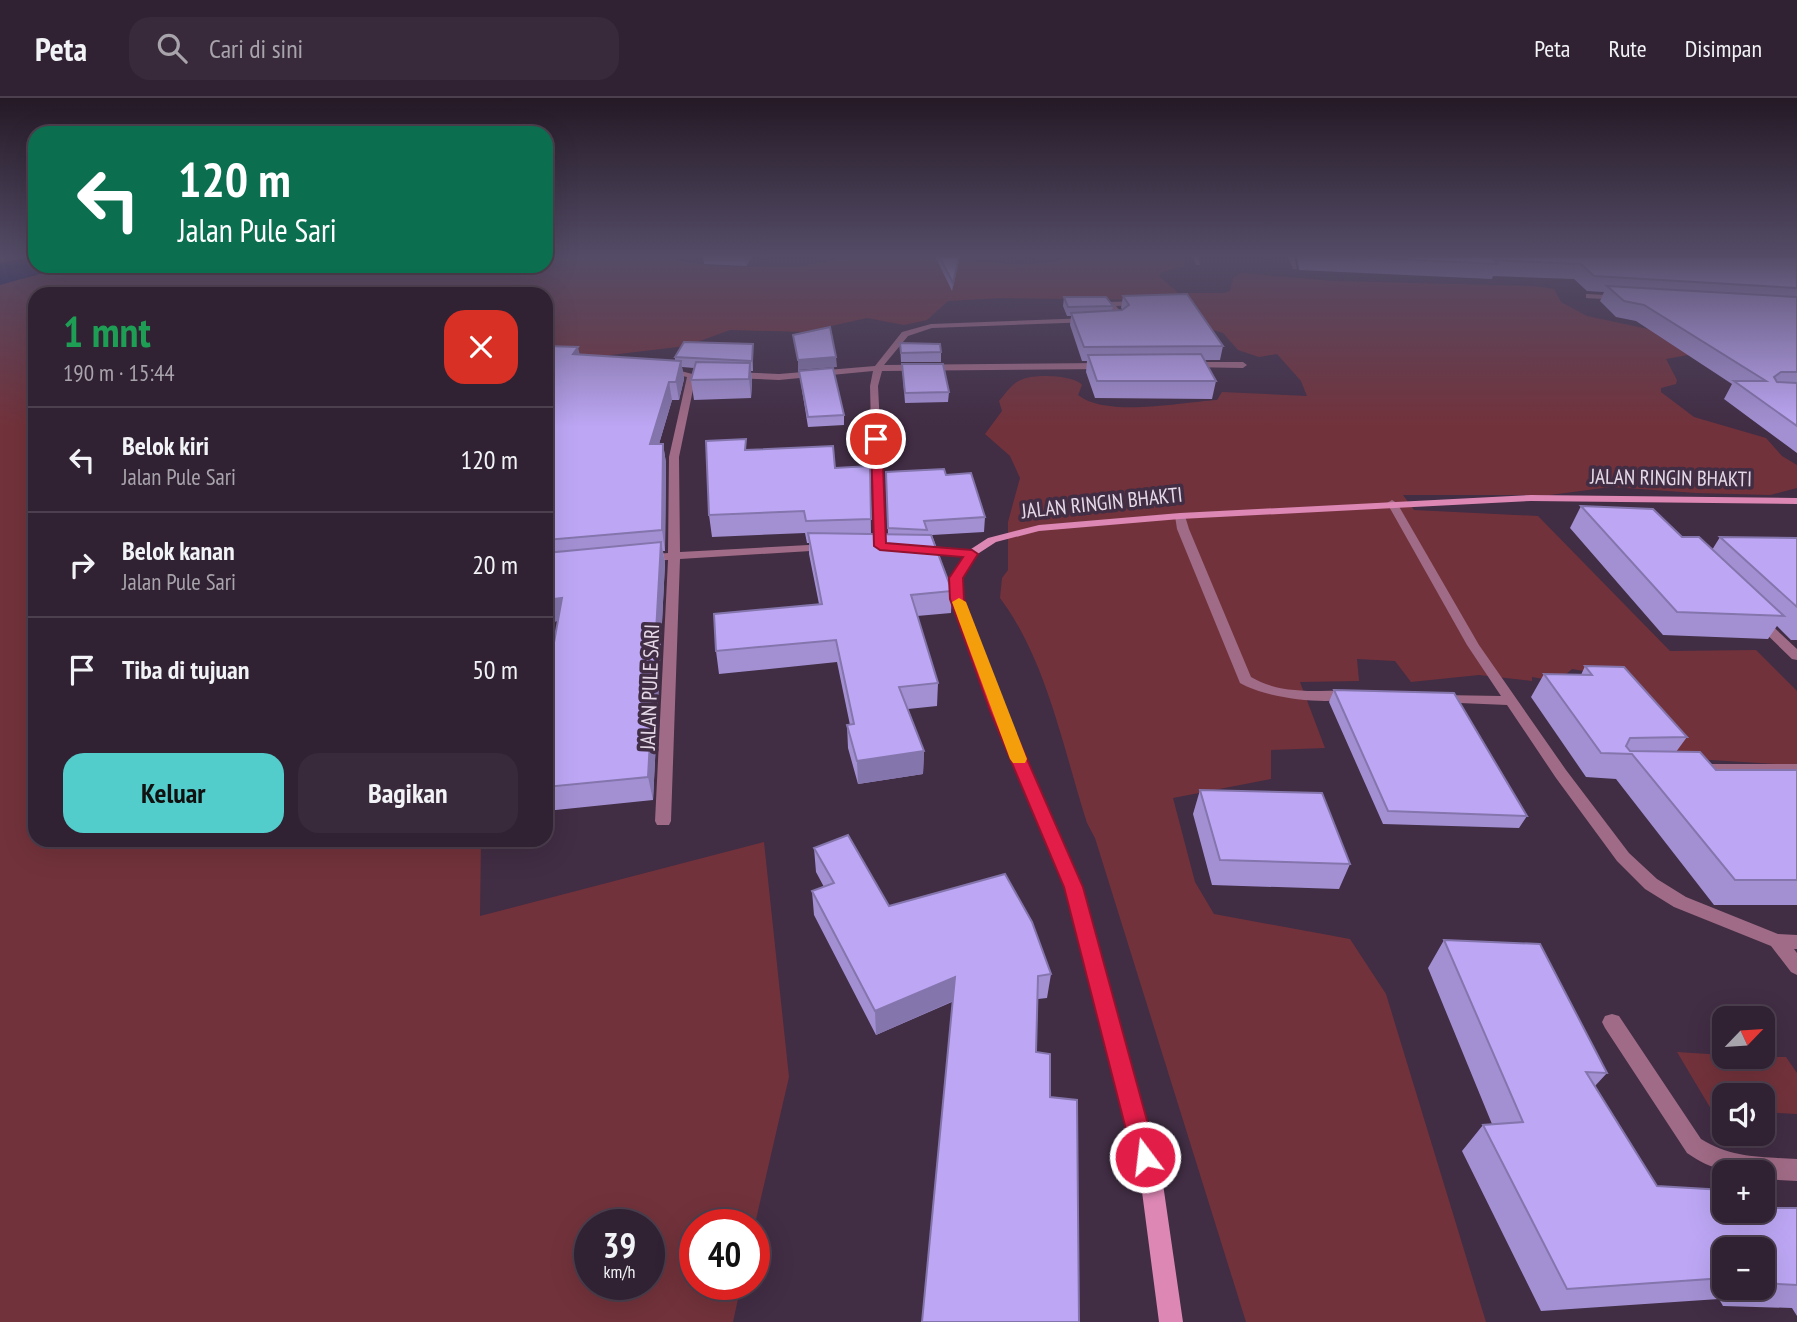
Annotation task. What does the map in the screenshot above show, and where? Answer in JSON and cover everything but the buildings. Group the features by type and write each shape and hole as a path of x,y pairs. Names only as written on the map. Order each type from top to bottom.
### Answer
{"street":[{"path":"1118,313 1121,317 1119,319 931,326 905,334 878,368 874,386 886,547 972,554 956,578 957,599 998,711 1074,887 1152,1184 1171,1322"},
{"path":"1178,365 1243,365"},
{"path":"724,375 779,377 878,368 1112,366"},
{"name":"JALAN PULE SARI","path":"657,369 697,375 674,457 674,555 663,821"},
{"name":"JALAN RINGIN BHAKTI","path":"972,554 992,540 1039,528 1180,516 1392,503 1531,498 1797,501"},
{"path":"1632,498 1649,514"},
{"path":"1392,503 1473,645 1561,774 1623,857 1651,884 1680,902 1777,941 1797,943"},
{"path":"1180,516 1182,529 1245,680 1256,688 1273,692 1366,696"},
{"path":"636,559 843,547"},
{"path":"1747,608 1797,656"},
{"path":"1432,698 1512,701"},
{"path":"1688,769 1797,769"},
{"path":"1777,941 1797,967"},
{"path":"1612,1022 1694,1146 1708,1157 1727,1165 1797,1170"}],"shaded area":[{"path":"0,313 28,313 28,847 481,847 480,916 764,842 789,1077 758,1209 679,1209 679,1300 738,1300 733,1322 0,1322"},
{"path":"553,313 935,313 927,320 904,325 867,318 804,332 730,330 686,346 602,356 553,353"},
{"path":"1168,313 1582,313 1667,333 1710,351 1666,359 1677,380 1676,384 1661,388 1661,392 1694,417 1766,438 1782,456 1797,465 1797,488 1770,495 1611,487 1550,495 1403,495 1414,510 1538,516 1670,651 1756,650 1797,691 1797,782 1776,764 1678,758 1613,676 1572,669 1558,678 1532,677 1532,681 1479,675 1411,682 1395,661 1357,659 1359,681 1300,682 1325,748 1271,750 1271,779 1173,798 1195,882 1214,914 1350,939 1386,994 1486,1322 1246,1322 1052,706 1030,649 1000,598 1002,578 1008,570 1008,522 1020,478 1010,456 985,434 1002,411 999,401 1019,380 1036,376 1071,379 1082,385 1078,395 1107,406 1145,407 1217,400 1222,392 1307,396 1301,381 1277,354 1259,357 1238,350 1223,333 1191,330"},
{"path":"1677,1052 1712,1054 1712,1069 1775,1069 1775,1057 1786,1057 1797,1073 1797,1114 1775,1113 1775,1083 1712,1083 1711,1109"}],"slow traffic":[{"path":"959,602 998,711 1019,759"}],"route":[{"path":"876,439 880,546 972,554 956,578 957,599 998,711 1074,887 1145,1157"}]}
